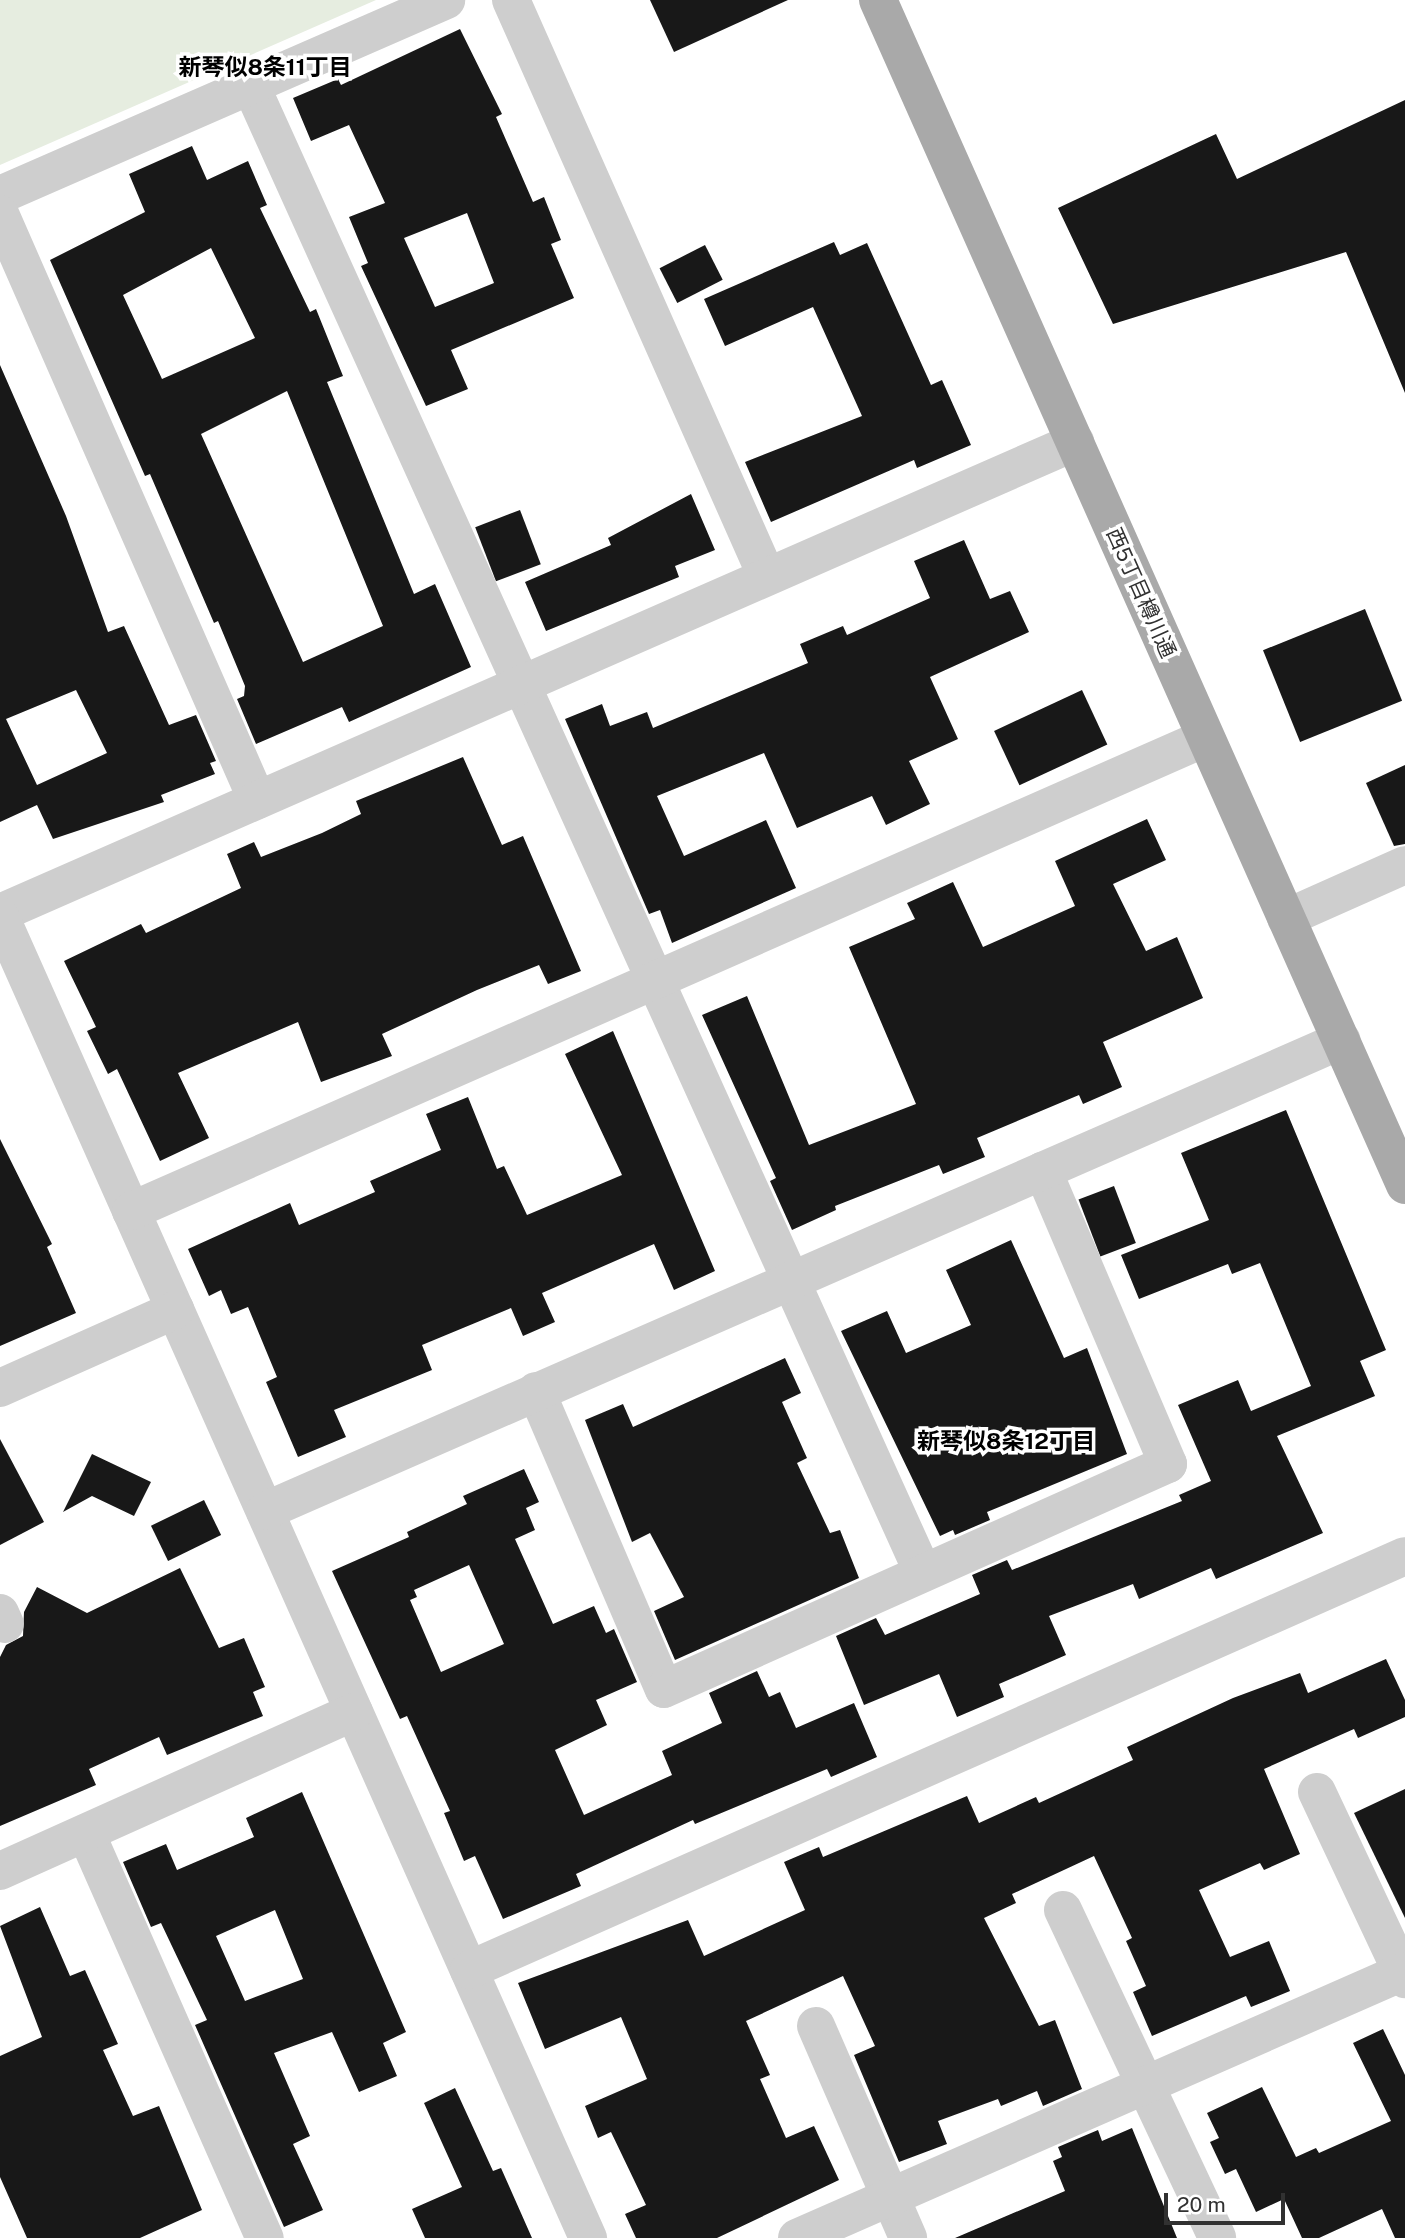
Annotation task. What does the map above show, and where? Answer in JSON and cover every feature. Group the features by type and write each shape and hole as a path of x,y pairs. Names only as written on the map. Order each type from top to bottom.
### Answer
{"main road":[{"name":"西5丁目樽川通","path":"878,0 1405,1185"}],"street":[{"path":"0,195 446,0"},
{"path":"511,0 766,575"},
{"path":"251,86 922,1572"},
{"path":"0,214 257,800"},
{"path":"588,2238 0,914 766,575 1075,442"},
{"path":"131,1211 1205,738"},
{"path":"1286,918 1405,866"},
{"path":"265,1511 790,1278 1342,1040"},
{"path":"536,1391 664,1689 1168,1464 1043,1171"},
{"path":"0,1388 175,1310"},
{"path":"469,1970 1405,1556"},
{"path":"0,1871 354,1712"},
{"path":"797,2238 1404,1974 1317,1792"},
{"path":"86,1833 265,2238"},
{"path":"1063,1910 1217,2238"},
{"path":"816,2026 908,2238"}],"shaded area":[{"path":"0,0 376,0 0,165"}],"building":[{"path":"650,0 788,0 674,52"},
{"path":"460,29 502,114 496,117 533,202 544,197 561,240 551,244 574,298 451,350 468,389 426,406 361,266 368,263 349,217 385,203 349,125 311,141 293,98 338,79 341,85","holes":["467,213 494,283 435,307 404,238"]},
{"path":"1405,100 1405,393 1346,252 1113,324 1058,208 1216,134 1237,179"},
{"path":"192,146 207,180 248,161 267,205 260,208 310,312 316,309 343,376 327,382 414,594 435,584 471,667 349,722 342,707 256,744 237,699 244,696 245,686 218,621 214,623 150,474 145,476 50,260 145,212 129,174","holes":["211,248 255,338 162,379 123,295","287,391 383,626 303,662 201,434"]},
{"path":"834,242 840,255 867,243 931,385 942,380 971,445 917,468 914,460 771,522 745,462 862,416 813,307 725,346 704,299"},
{"path":"705,245 723,280 677,303 660,268"},
{"path":"0,365 66,516 108,632 124,626 169,725 196,715 216,761 210,763 215,774 161,795 164,802 53,839 37,805 0,822","holes":["76,690 107,753 37,785 6,719"]},
{"path":"691,494 715,550 675,566 679,577 546,631 525,582 611,545 608,538"},
{"path":"520,510 541,564 496,581 475,527"},
{"path":"964,540 990,599 1010,591 1029,632 930,677 958,739 909,761 930,804 886,825 872,796 797,828 764,753 657,796 684,856 766,820 796,888 672,943 660,910 649,914 565,719 602,704 610,726 647,712 653,728 808,663 800,644 843,626 847,635 930,598 914,561"},
{"path":"1365,609 1402,701 1300,742 1263,650"},
{"path":"1082,690 1107,744 1019,785 994,731"},
{"path":"463,757 502,845 523,836 581,971 548,984 539,965 477,990 382,1034 392,1056 321,1082 298,1022 178,1073 209,1138 160,1161 117,1069 108,1074 87,1031 96,1027 64,961 141,924 146,933 241,888 227,854 254,842 261,857 322,833 361,814 356,801"},
{"path":"1405,765 1405,844 1394,846 1366,783"},
{"path":"1147,819 1166,860 1113,884 1146,951 1177,937 1203,998 1103,1042 1122,1087 1083,1104 1079,1095 977,1138 985,1157 943,1174 939,1165 835,1206 836,1210 792,1230 770,1181 776,1178 702,1015 747,996 809,1145 916,1104 849,947 915,919 907,903 953,882 983,947 1075,906 1055,861"},
{"path":"613,1031 715,1271 674,1290 654,1244 542,1293 555,1322 523,1336 511,1308 422,1345 432,1370 334,1410 346,1437 298,1457 266,1382 277,1377 248,1307 231,1314 221,1290 209,1296 188,1249 290,1203 299,1225 375,1192 370,1181 441,1150 426,1114 468,1097 497,1169 504,1166 527,1215 622,1175 565,1054"},
{"path":"1286,1110 1386,1350 1360,1361 1375,1396 1277,1436 1323,1533 1216,1579 1211,1568 1139,1599 1133,1584 1049,1616 1066,1655 999,1684 1004,1697 957,1717 939,1674 864,1705 836,1636 876,1618 885,1635 980,1594 972,1575 1007,1560 1012,1570 1182,1501 1179,1495 1211,1481 1178,1405 1238,1380 1251,1411 1311,1386 1260,1263 1232,1274 1228,1264 1139,1299 1121,1255 1209,1220 1181,1153"},
{"path":"0,1139 52,1244 47,1247 76,1313 0,1346"},
{"path":"1114,1186 1136,1243 1100,1257 1079,1200"},
{"path":"1011,1240 1064,1358 1087,1348 1127,1454 987,1512 990,1520 955,1535 953,1530 940,1536 841,1331 887,1311 906,1353 971,1325 946,1270"},
{"path":"785,1358 801,1393 782,1402 807,1458 797,1463 830,1533 840,1530 859,1578 675,1660 654,1611 684,1597 650,1533 632,1542 585,1420 623,1404 633,1427"},
{"path":"0,1439 44,1522 0,1545"},
{"path":"92,1454 151,1482 134,1516 92,1496 63,1512"},
{"path":"524,1469 539,1502 526,1508 535,1530 515,1539 553,1624 594,1606 606,1633 614,1629 637,1682 596,1700 607,1725 555,1750 584,1815 672,1775 662,1751 722,1723 709,1693 757,1671 769,1697 780,1692 796,1728 854,1703 877,1757 831,1777 827,1769 695,1824 693,1820 576,1874 581,1886 503,1919 475,1856 464,1861 444,1813 450,1811 407,1716 400,1719 332,1571 409,1537 407,1532 467,1504 463,1496","holes":["469,1565 504,1644 441,1672 410,1600 417,1597 414,1590"]},
{"path":"204,1500 221,1535 168,1561 151,1526"},
{"path":"180,1568 219,1648 244,1638 265,1687 253,1692 263,1716 167,1755 159,1737 89,1769 96,1785 0,1826 0,1657 6,1645 23,1636 24,1612 37,1587 87,1613"},
{"path":"1386,1659 1405,1700 1405,1717 1358,1738 1354,1729 1264,1769 1300,1854 1264,1870 1260,1863 1199,1890 1230,1957 1269,1941 1290,1991 1251,2007 1246,1996 1152,2036 1133,1992 1146,1986 1126,1941 1132,1938 1094,1856 1012,1894 1016,1903 984,1918 1039,2026 1055,2020 1082,2089 1043,2106 1037,2091 1001,2106 998,2099 938,2121 947,2144 899,2162 854,2055 875,2046 843,1976 746,2021 770,2075 760,2079 786,2138 814,2126 839,2180 717,2238 636,2238 625,2214 646,2205 611,2132 598,2138 585,2106 647,2079 621,2017 545,2049 518,1983 688,1920 704,1956 805,1910 784,1862 819,1847 823,1857 967,1796 979,1823 1036,1797 1039,1803 1133,1760 1127,1747 1233,1698 1300,1673 1308,1693"},
{"path":"1405,1789 1405,1918 1354,1813"},
{"path":"302,1792 406,2032 383,2043 397,2076 359,2092 332,2032 274,2053 310,2136 293,2144 323,2210 284,2227 195,2025 207,2020 161,1923 151,1927 123,1862 166,1844 177,1870 254,1837 246,1818","holes":["275,1910 303,1979 245,2001 216,1936"]},
{"path":"40,1907 70,1976 85,1970 118,2044 103,2050 133,2116 159,2106 202,2210 140,2238 27,2238 0,2177 0,2056 42,2037 0,1926"},
{"path":"1383,2029 1405,2075 1405,2238 1395,2238 1382,2209 1319,2238 1302,2238 1284,2199 1256,2212 1236,2169 1225,2174 1210,2142 1219,2138 1207,2113 1262,2087 1296,2157 1316,2148 1319,2153 1391,2121 1353,2043"},
{"path":"455,2088 493,2171 501,2168 532,2238 425,2238 412,2209 462,2187 424,2103"},
{"path":"1132,2128 1177,2238 955,2238 1065,2191 1053,2161 1062,2157 1058,2147 1098,2130 1102,2141"}],"district":[{"name":"新琴似8条11丁目","path":"265,67"},
{"name":"新琴似8条12丁目","path":"1006,1441"}]}
